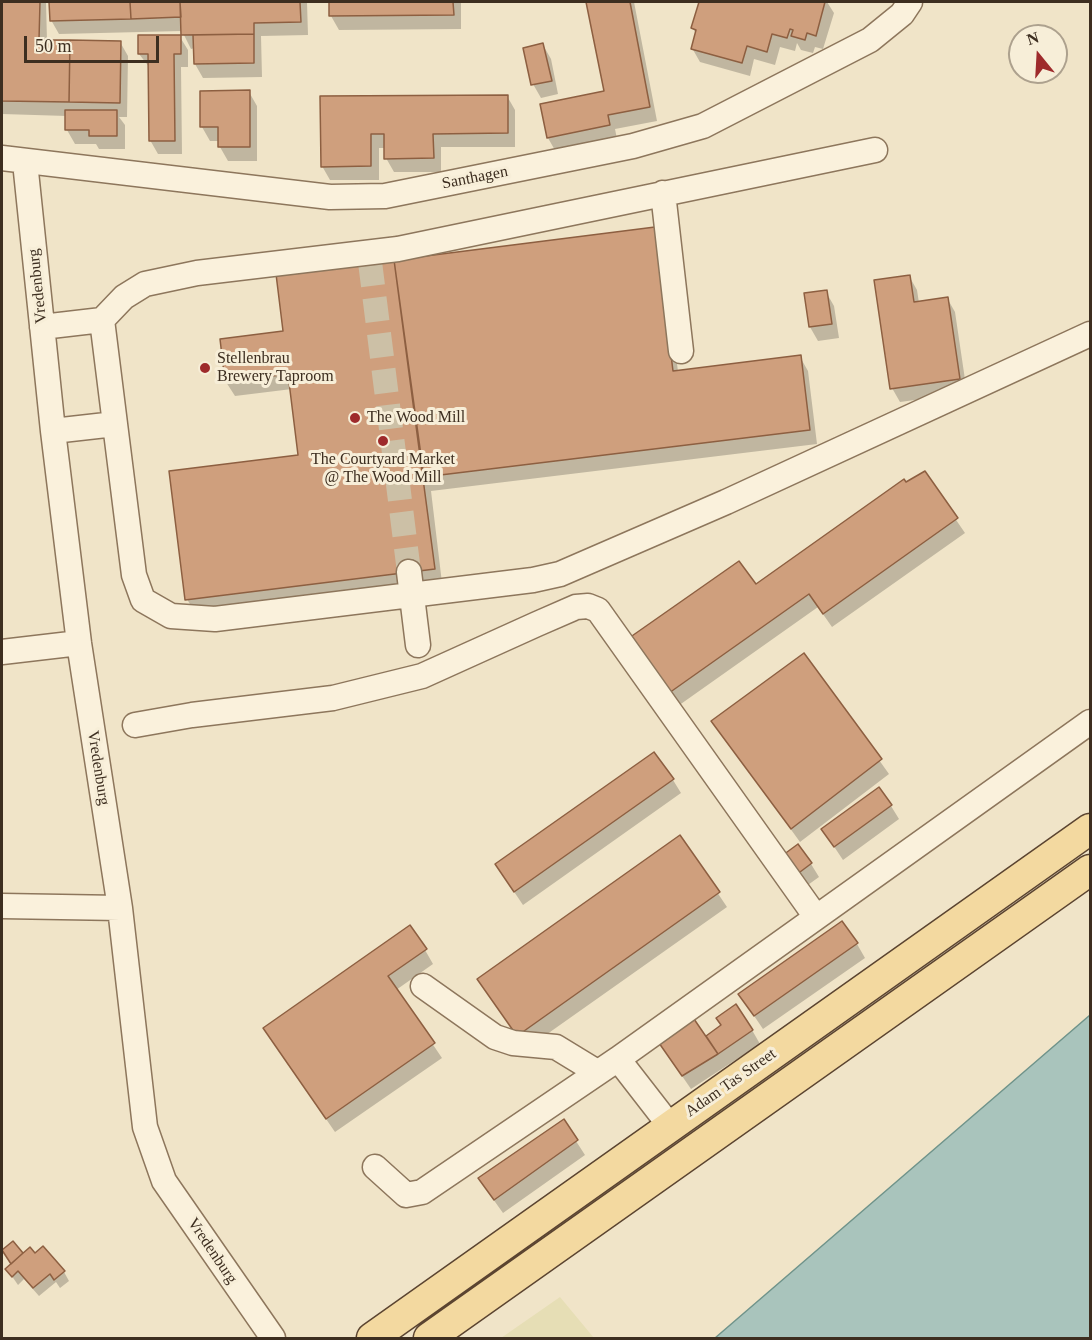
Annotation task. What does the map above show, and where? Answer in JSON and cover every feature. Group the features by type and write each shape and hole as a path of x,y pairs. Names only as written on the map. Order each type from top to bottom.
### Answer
{"main road":[{"name":"Adam Tas Street","path":"372,1338 1090,829"},
{"name":"Adam Tas Street","path":"429,1338 1090,870"}],"street":[{"name":"Santhagen","path":"2,159 330,196 385,196 633,146 703,126 870,40 902,14 910,2"},
{"path":"42,327 102,320 124,297 145,284 197,273 369,258 663,193 875,150"},
{"name":"Vredenburg","path":"25,162 53,431 79,644 120,908 145,1127 164,1181 273,1338"},
{"path":"663,193 681,351"},
{"path":"102,320 134,575 144,600 150,606 171,616 203,620 410,584 533,580 570,570 726,502 1090,334"},
{"path":"53,431 115,424"},
{"path":"410,584 418,645"},
{"path":"135,725 192,715 333,698 422,676 557,616 588,606 598,610 816,917"},
{"path":"2,652 79,644"},
{"path":"375,1167 406,1195 422,1192 618,1059 1090,722"},
{"path":"2,906 120,908"},
{"path":"423,986 495,1037 513,1043 556,1047 597,1072"},
{"path":"618,1059 669,1126"}],"shaded area":[{"path":"560,1297 594,1338 501,1338"}],"water":[{"path":"1090,1015 1090,1338 715,1338"}],"building":[{"path":"2,2 40,2 39,40 70,40 69,102 2,101"},
{"path":"49,2 130,2 131,19 50,21"},
{"path":"130,2 180,2 181,17 131,19"},
{"path":"180,2 300,2 301,22 254,23 254,34 181,35"},
{"path":"329,2 453,2 454,15 329,16"},
{"path":"586,2 630,2 650,107 608,115 610,125 547,138 540,104 604,91"},
{"path":"699,2 825,2 816,36 807,33 805,40 791,36 793,30 790,29 787,38 772,34 767,52 747,46 742,63 691,49 696,30 691,28"},
{"path":"254,34 254,63 194,64 193,35"},
{"path":"138,35 181,35 181,54 174,54 175,141 149,141 148,54 138,54"},
{"path":"70,40 121,41 120,103 69,102"},
{"path":"543,43 552,81 531,85 523,48"},
{"path":"250,90 250,147 218,147 218,127 200,127 200,91"},
{"path":"508,95 508,133 433,134 434,158 384,159 384,134 371,134 371,166 321,167 320,96"},
{"path":"65,110 117,110 117,136 89,136 89,130 65,130"},
{"path":"655,227 673,371 801,355 810,430 424,477 394,260"},
{"name":"The Wood Mill","path":"394,260 435,569 185,600 169,471 298,455 288,374 225,382 220,339 283,331 276,274"},
{"path":"910,275 914,302 948,297 960,379 890,389 874,280"},
{"path":"827,290 832,324 809,327 804,293"},
{"path":"925,471 958,518 823,614 809,594 669,693 629,638 739,561 756,584 904,479 906,482"},
{"path":"804,653 882,759 791,829 711,721"},
{"path":"654,752 674,779 514,892 495,864"},
{"path":"879,787 892,805 834,847 821,829"},
{"path":"680,835 720,892 517,1036 477,979"},
{"path":"798,844 812,863 796,875 783,855"},
{"path":"842,921 858,943 754,1016 738,994"},
{"path":"410,925 427,949 388,976 435,1043 326,1119 263,1028"},
{"path":"736,1004 753,1030 718,1054 706,1036 721,1025 716,1018"},
{"path":"694,1019 718,1054 682,1076 659,1043"},
{"path":"564,1119 578,1140 494,1200 478,1178"},
{"path":"13,1241 23,1253 11,1264 2,1250"},
{"path":"43,1246 65,1271 54,1280 50,1274 33,1288 18,1271 12,1277 5,1269 30,1247 35,1253"}],"tunnel":[{"path":"370,262 409,572"}],"place":[{"name":"Stellenbrau Brewery Taproom","path":"205,368"},
{"name":"The Wood Mill","path":"355,418"},
{"name":"The Courtyard Market @ The Wood Mill","path":"383,441"}]}
